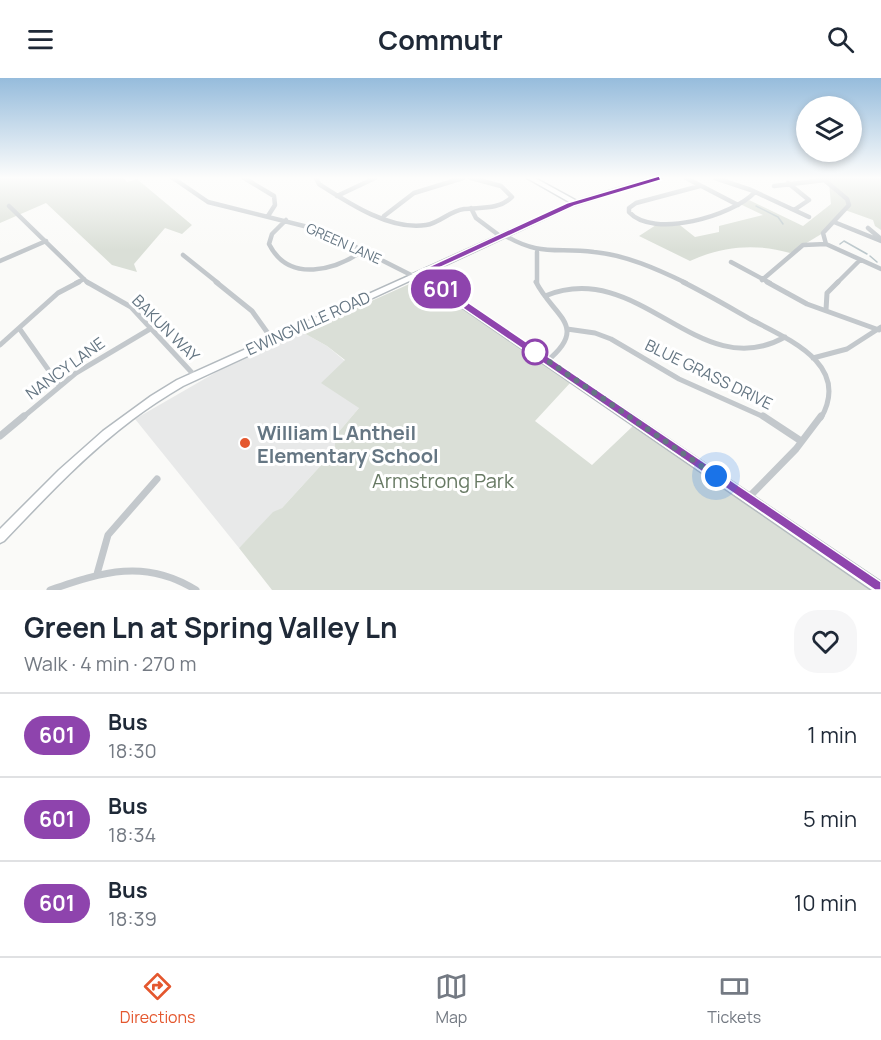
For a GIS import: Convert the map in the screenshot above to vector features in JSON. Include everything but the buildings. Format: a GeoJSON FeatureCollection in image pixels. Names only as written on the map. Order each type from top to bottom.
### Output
{"type":"FeatureCollection","features":[{"type":"Feature","properties":{"kind":"main road","name":"EWINGVILLE ROAD"},"geometry":{"type":"LineString","coordinates":[[0,537],[94,442],[143,405],[195,375],[272,339],[580,202]]}},
{"type":"Feature","properties":{"kind":"main road","name":"GREEN LANE"},"geometry":{"type":"LineString","coordinates":[[416,275],[548,361],[881,588]]}},
{"type":"Feature","properties":{"kind":"street","name":"GREEN LANE"},"geometry":{"type":"LineString","coordinates":[[211,202],[324,231],[416,275]]}},
{"type":"Feature","properties":{"kind":"street"},"geometry":{"type":"LineString","coordinates":[[268,216],[275,202]]}},
{"type":"Feature","properties":{"kind":"street"},"geometry":{"type":"LineString","coordinates":[[348,202],[359,208],[410,225],[423,226],[451,211],[504,202]]}},
{"type":"Feature","properties":{"kind":"street"},"geometry":{"type":"LineString","coordinates":[[384,216],[402,202]]}},
{"type":"Feature","properties":{"kind":"street"},"geometry":{"type":"LineString","coordinates":[[640,202],[629,208],[629,212],[639,221],[657,225],[725,211],[744,202]]}},
{"type":"Feature","properties":{"kind":"street"},"geometry":{"type":"LineString","coordinates":[[732,202],[738,205]]}},
{"type":"Feature","properties":{"kind":"street"},"geometry":{"type":"LineString","coordinates":[[776,202],[808,217]]}},
{"type":"Feature","properties":{"kind":"street"},"geometry":{"type":"LineString","coordinates":[[794,210],[806,202]]}},
{"type":"Feature","properties":{"kind":"street"},"geometry":{"type":"LineString","coordinates":[[826,244],[823,233],[849,205],[848,202]]}},
{"type":"Feature","properties":{"kind":"street","name":"BAKUN WAY"},"geometry":{"type":"LineString","coordinates":[[9,206],[98,291],[131,308],[195,375]]}},
{"type":"Feature","properties":{"kind":"street"},"geometry":{"type":"LineString","coordinates":[[471,208],[476,218],[524,248],[537,252],[598,252],[636,262],[696,288],[785,338],[813,358],[827,377],[830,398],[818,422],[748,498]]}},
{"type":"Feature","properties":{"kind":"street"},"geometry":{"type":"LineString","coordinates":[[286,220],[270,237],[270,247],[298,268],[315,271],[335,268],[364,250]]}},
{"type":"Feature","properties":{"kind":"street"},"geometry":{"type":"LineString","coordinates":[[834,222],[881,240]]}},
{"type":"Feature","properties":{"kind":"street"},"geometry":{"type":"LineString","coordinates":[[863,234],[872,223]]}},
{"type":"Feature","properties":{"kind":"street"},"geometry":{"type":"LineString","coordinates":[[868,228],[881,240]]}},
{"type":"Feature","properties":{"kind":"street"},"geometry":{"type":"LineString","coordinates":[[0,261],[46,241]]}},
{"type":"Feature","properties":{"kind":"street"},"geometry":{"type":"LineString","coordinates":[[762,280],[803,245],[826,244],[881,269]]}},
{"type":"Feature","properties":{"kind":"street"},"geometry":{"type":"LineString","coordinates":[[537,252],[536,280],[545,296],[561,313],[567,329],[562,348],[548,361]]}},
{"type":"Feature","properties":{"kind":"street"},"geometry":{"type":"LineString","coordinates":[[183,255],[252,311],[272,339]]}},
{"type":"Feature","properties":{"kind":"street"},"geometry":{"type":"LineString","coordinates":[[826,310],[827,293],[860,260]]}},
{"type":"Feature","properties":{"kind":"street"},"geometry":{"type":"LineString","coordinates":[[732,262],[807,304],[880,329]]}},
{"type":"Feature","properties":{"kind":"street"},"geometry":{"type":"LineString","coordinates":[[0,345],[58,293],[84,279]]}},
{"type":"Feature","properties":{"kind":"street"},"geometry":{"type":"LineString","coordinates":[[545,296],[571,288],[609,292],[639,303],[716,344],[734,350],[767,349],[785,338]]}},
{"type":"Feature","properties":{"kind":"street"},"geometry":{"type":"LineString","coordinates":[[19,328],[59,385]]}},
{"type":"Feature","properties":{"kind":"street","name":"NANCY LANE"},"geometry":{"type":"LineString","coordinates":[[0,436],[59,385],[150,329]]}},
{"type":"Feature","properties":{"kind":"street","name":"BLUE GRASS DRIVE"},"geometry":{"type":"LineString","coordinates":[[567,329],[595,333],[611,339],[679,379],[760,414],[801,441]]}},
{"type":"Feature","properties":{"kind":"street"},"geometry":{"type":"LineString","coordinates":[[813,358],[847,349],[880,329]]}},
{"type":"Feature","properties":{"kind":"street"},"geometry":{"type":"LineString","coordinates":[[97,574],[104,544],[113,526],[157,479]]}},
{"type":"Feature","properties":{"kind":"street"},"geometry":{"type":"LineString","coordinates":[[50,590],[97,574],[116,570],[147,569],[173,576],[196,590]]}},
{"type":"Feature","properties":{"kind":"shaded area","name":"William L Antheil Elementary School"},"geometry":{"type":"Polygon","coordinates":[[[302,332],[327,346],[345,361],[359,408],[336,435],[334,451],[282,508],[273,513],[239,548],[135,419],[220,370],[302,332]]]}},
{"type":"Feature","properties":{"kind":"green space"},"geometry":{"type":"Polygon","coordinates":[[[0,202],[164,202],[192,225],[182,234],[165,228],[134,264],[137,272],[112,265],[46,203],[0,223],[0,202]]]}},
{"type":"Feature","properties":{"kind":"green space"},"geometry":{"type":"Polygon","coordinates":[[[745,202],[753,202],[803,226],[831,202],[881,202],[881,230],[875,226],[873,220],[845,210],[823,233],[790,253],[765,248],[739,248],[714,252],[690,261],[639,236],[656,225],[676,222],[695,237],[719,232],[719,226],[763,215],[740,204],[745,202]]]}},
{"type":"Feature","properties":{"kind":"green space","name":"Armstrong Park"},"geometry":{"type":"Polygon","coordinates":[[[416,281],[423,281],[571,382],[535,421],[592,465],[633,426],[874,590],[272,590],[239,548],[273,512],[282,508],[334,451],[336,435],[359,408],[321,383],[345,360],[327,346],[302,332],[416,281]]]}},
{"type":"Feature","properties":{"kind":"waterway"},"geometry":{"type":"LineString","coordinates":[[756,206],[778,217],[783,224]]}},
{"type":"Feature","properties":{"kind":"waterway"},"geometry":{"type":"LineString","coordinates":[[840,244],[844,241],[867,254]]}},
{"type":"Feature","properties":{"kind":"waterway"},"geometry":{"type":"LineString","coordinates":[[870,256],[877,262]]}},
{"type":"Feature","properties":{"kind":"bus line","name":"601"},"geometry":{"type":"LineString","coordinates":[[580,202],[418,274],[881,589]]}},
{"type":"Feature","properties":{"kind":"place","name":"William L Antheil Elementary School"},"geometry":{"type":"Point","coordinates":[245,443]}},
{"type":"Feature","properties":{"kind":"route"},"geometry":{"type":"LineString","coordinates":[[535,352],[529,348],[716,476]]}}]}
